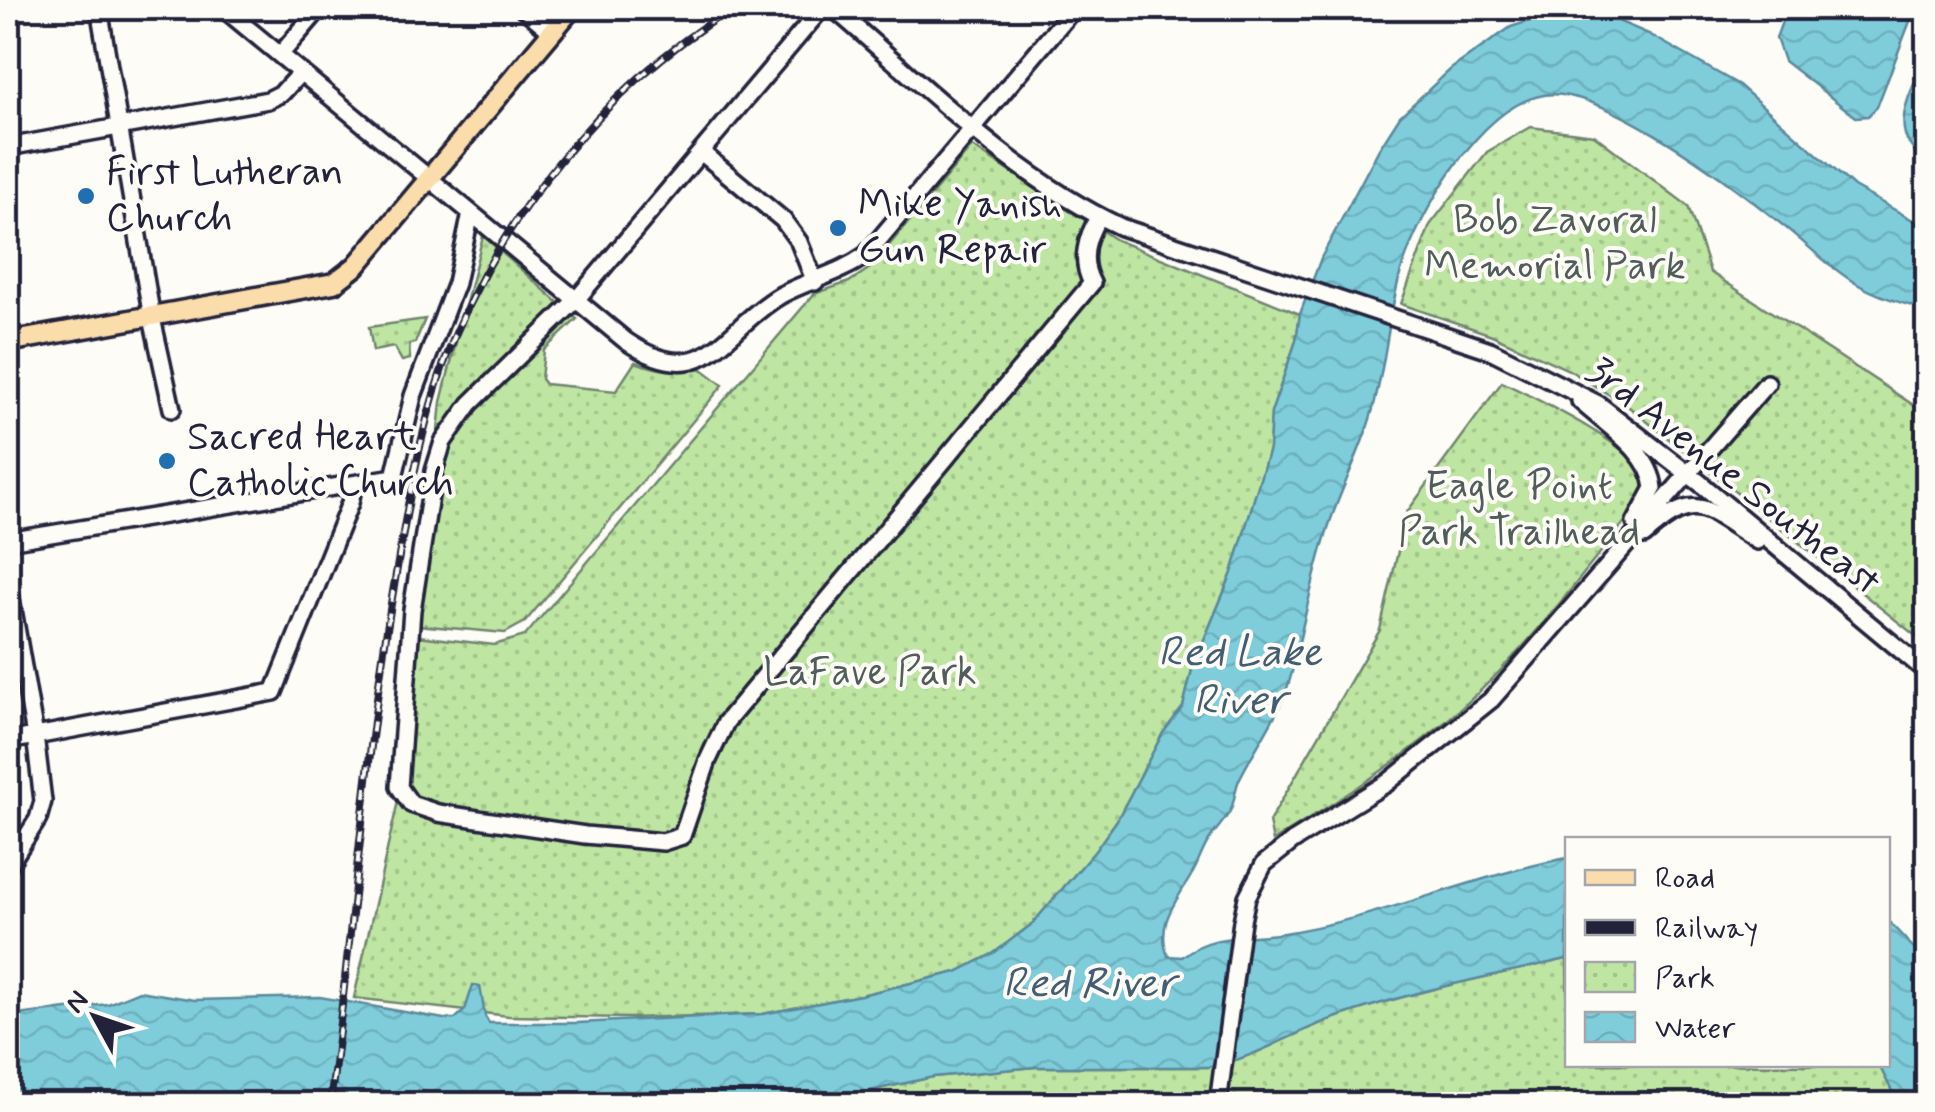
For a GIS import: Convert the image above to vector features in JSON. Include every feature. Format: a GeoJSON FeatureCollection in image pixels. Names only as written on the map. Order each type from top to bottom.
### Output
{"type":"FeatureCollection","features":[{"type":"Feature","properties":{"kind":"main road"},"geometry":{"type":"LineString","coordinates":[[8,342],[334,283],[356,266],[572,8]]}},
{"type":"Feature","properties":{"kind":"street"},"geometry":{"type":"LineString","coordinates":[[100,8],[152,318],[172,409]]}},
{"type":"Feature","properties":{"kind":"street"},"geometry":{"type":"LineString","coordinates":[[223,8],[640,350],[680,360],[711,352],[769,303],[866,255],[1074,8]]}},
{"type":"Feature","properties":{"kind":"street"},"geometry":{"type":"LineString","coordinates":[[280,54],[320,8]]}},
{"type":"Feature","properties":{"kind":"street"},"geometry":{"type":"LineString","coordinates":[[523,8],[552,32]]}},
{"type":"Feature","properties":{"kind":"street"},"geometry":{"type":"LineString","coordinates":[[822,8],[576,300],[470,404],[443,442],[434,472],[412,610],[398,787],[411,804],[438,813],[644,840],[663,842],[682,836],[708,760],[726,722],[1092,283],[1086,272],[1086,251],[1099,216]]}},
{"type":"Feature","properties":{"kind":"street","name":"3rd Avenue Southeast"},"geometry":{"type":"LineString","coordinates":[[833,8],[1039,181],[1099,216],[1490,350],[1558,382],[1687,473],[1928,673]]}},
{"type":"Feature","properties":{"kind":"street"},"geometry":{"type":"LineString","coordinates":[[8,147],[268,100],[302,72]]}},
{"type":"Feature","properties":{"kind":"street"},"geometry":{"type":"LineString","coordinates":[[700,152],[783,220],[799,242],[815,282]]}},
{"type":"Feature","properties":{"kind":"street"},"geometry":{"type":"LineString","coordinates":[[8,541],[394,477],[413,396],[456,283],[470,213]]}},
{"type":"Feature","properties":{"kind":"street"},"geometry":{"type":"LineString","coordinates":[[1218,1104],[1242,921],[1247,897],[1264,864],[1387,783],[1491,700],[1767,383]]}},
{"type":"Feature","properties":{"kind":"street"},"geometry":{"type":"LineString","coordinates":[[1604,572],[1654,488],[1646,462],[1608,418]]}},
{"type":"Feature","properties":{"kind":"street"},"geometry":{"type":"LineString","coordinates":[[8,741],[270,694],[277,688],[354,484]]}},
{"type":"Feature","properties":{"kind":"street"},"geometry":{"type":"LineString","coordinates":[[1604,572],[1662,520],[1690,506],[1704,509],[1800,567]]}},
{"type":"Feature","properties":{"kind":"street"},"geometry":{"type":"LineString","coordinates":[[8,581],[35,736],[42,810],[8,866]]}},
{"type":"Feature","properties":{"kind":"green space","name":"Bob Zavoral Memorial Park"},"geometry":{"type":"Polygon","coordinates":[[[1530,127],[1594,135],[1688,206],[1710,272],[1927,414],[1927,645],[1629,407],[1569,370],[1492,335],[1401,304],[1430,225],[1487,152],[1530,127]]]}},
{"type":"Feature","properties":{"kind":"green space","name":"LaFave Park"},"geometry":{"type":"Polygon","coordinates":[[[972,147],[1116,240],[1300,314],[1296,341],[1271,413],[1269,449],[1232,573],[1193,666],[1183,707],[1163,733],[1117,820],[1095,851],[1032,924],[994,953],[957,972],[861,995],[762,1014],[630,1018],[509,1016],[354,998],[400,792],[417,636],[494,645],[525,636],[814,294],[849,282],[870,268],[972,147]]]}},
{"type":"Feature","properties":{"kind":"green space"},"geometry":{"type":"Polygon","coordinates":[[[483,236],[577,319],[544,350],[541,379],[545,384],[616,391],[635,362],[668,370],[702,369],[723,385],[525,622],[505,633],[418,625],[441,402],[483,236]]]}},
{"type":"Feature","properties":{"kind":"green space"},"geometry":{"type":"Polygon","coordinates":[[[425,319],[415,343],[409,344],[410,359],[402,361],[394,347],[373,351],[369,327],[425,319]]]}},
{"type":"Feature","properties":{"kind":"green space","name":"Eagle Point Park Trailhead"},"geometry":{"type":"Polygon","coordinates":[[[1502,382],[1580,422],[1620,449],[1642,474],[1644,498],[1544,623],[1479,692],[1380,772],[1273,841],[1269,822],[1380,630],[1407,512],[1502,382]]]}},
{"type":"Feature","properties":{"kind":"green space"},"geometry":{"type":"Polygon","coordinates":[[[1565,959],[1565,1067],[1880,1067],[1895,1104],[756,1104],[793,1093],[824,1101],[933,1077],[1035,1067],[1208,1067],[1239,1059],[1329,1020],[1447,986],[1565,959]]]}},
{"type":"Feature","properties":{"kind":"water"},"geometry":{"type":"Polygon","coordinates":[[[1787,8],[1912,8],[1877,107],[1868,116],[1856,117],[1784,61],[1776,38],[1787,8]]]}},
{"type":"Feature","properties":{"kind":"water"},"geometry":{"type":"Polygon","coordinates":[[[1557,12],[1577,12],[1618,21],[1649,34],[1739,85],[1854,187],[1927,228],[1927,310],[1891,300],[1857,284],[1759,206],[1632,121],[1569,96],[1544,95],[1520,103],[1475,140],[1422,221],[1401,271],[1375,400],[1323,543],[1288,687],[1239,780],[1229,813],[1207,844],[1170,913],[1165,944],[1168,956],[1182,957],[1215,941],[1277,934],[1350,919],[1565,858],[1565,959],[1387,1001],[1329,1020],[1239,1059],[1208,1067],[1035,1067],[933,1077],[824,1101],[793,1093],[756,1104],[8,1104],[8,1016],[108,1004],[139,991],[195,1000],[320,997],[455,1019],[465,1010],[473,985],[480,986],[489,1023],[577,1023],[763,1014],[957,972],[994,953],[1032,924],[1095,851],[1117,820],[1163,733],[1183,707],[1193,666],[1232,573],[1269,449],[1271,413],[1296,341],[1300,314],[1321,258],[1379,149],[1400,116],[1451,69],[1511,27],[1557,12]]]}},
{"type":"Feature","properties":{"kind":"water"},"geometry":{"type":"Polygon","coordinates":[[[1927,52],[1927,161],[1906,138],[1904,125],[1909,97],[1927,52]]]}},
{"type":"Feature","properties":{"kind":"water"},"geometry":{"type":"Polygon","coordinates":[[[1890,923],[1927,962],[1927,1104],[1895,1104],[1880,1067],[1890,1067],[1890,923]]]}},
{"type":"Feature","properties":{"kind":"railway"},"geometry":{"type":"LineString","coordinates":[[330,1104],[385,645],[414,472],[443,366],[492,260],[558,163],[639,78],[732,8]]}},
{"type":"Feature","properties":{"kind":"place","name":"First Lutheran Church"},"geometry":{"type":"Point","coordinates":[86,196]}},
{"type":"Feature","properties":{"kind":"place","name":"Mike Yanish Gun Repair"},"geometry":{"type":"Point","coordinates":[838,228]}},
{"type":"Feature","properties":{"kind":"place","name":"Sacred Heart Catholic Church"},"geometry":{"type":"Point","coordinates":[167,461]}},
{"type":"Feature","properties":{"kind":"water label","name":"Red Lake River"},"geometry":{"type":"Point","coordinates":[1240,677]}},
{"type":"Feature","properties":{"kind":"water label","name":"Red River"},"geometry":{"type":"Point","coordinates":[1089,984]}}]}
